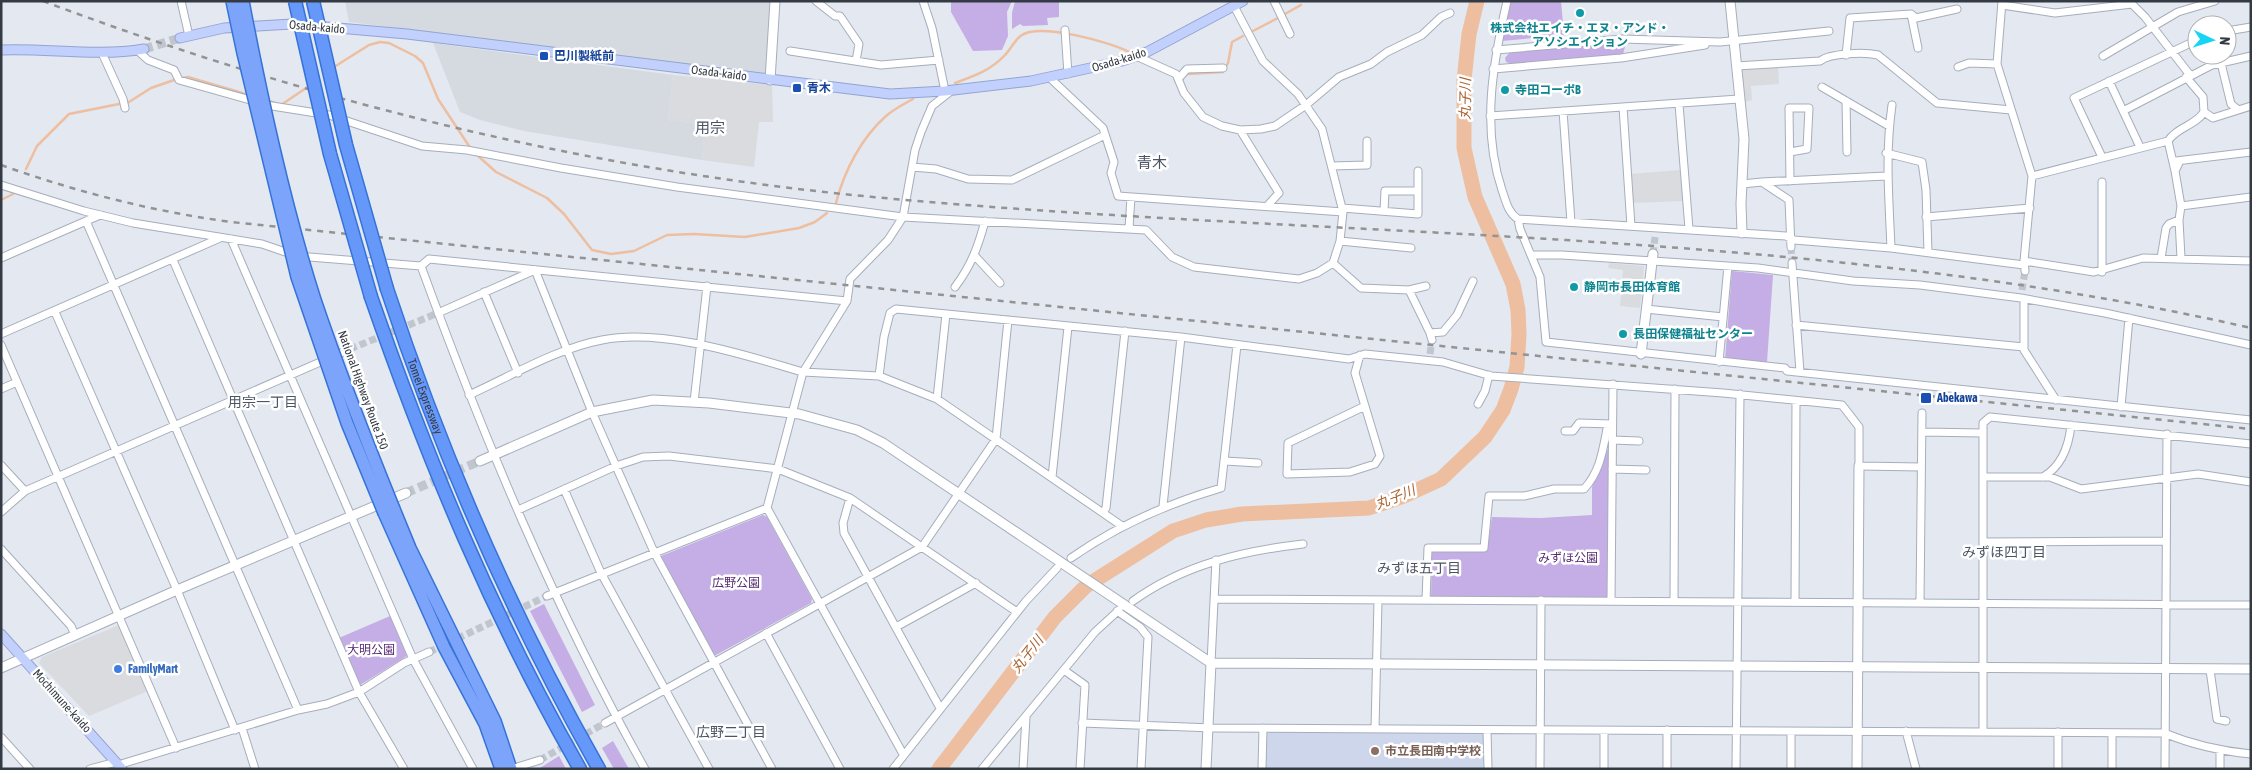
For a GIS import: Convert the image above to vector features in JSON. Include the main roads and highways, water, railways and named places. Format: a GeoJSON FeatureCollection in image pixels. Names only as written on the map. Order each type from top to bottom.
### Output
{"type":"FeatureCollection","features":[{"type":"Feature","properties":{"kind":"highway","name":"National Highway Route 150"},"geometry":{"type":"LineString","coordinates":[[232,1],[297,277],[347,423],[389,511],[410,548],[495,721],[511,769]]}},
{"type":"Feature","properties":{"kind":"highway","name":"National Highway Route 150"},"geometry":{"type":"LineString","coordinates":[[242,1],[285,188],[315,298],[389,511],[444,647],[485,724],[501,769]]}},
{"type":"Feature","properties":{"kind":"highway","name":"Tomei Expressway"},"geometry":{"type":"LineString","coordinates":[[295,1],[330,154],[371,297],[407,401],[469,552],[531,680],[580,769]]}},
{"type":"Feature","properties":{"kind":"highway","name":"Tomei Expressway"},"geometry":{"type":"LineString","coordinates":[[313,1],[346,145],[387,289],[424,397],[494,565],[553,687],[599,769]]}},
{"type":"Feature","properties":{"kind":"main road","name":"Osada-kaido"},"geometry":{"type":"LineString","coordinates":[[185,37],[231,27],[292,24],[417,35],[890,94],[948,91],[1068,74],[1136,56],[1243,1]]}},
{"type":"Feature","properties":{"kind":"main road"},"geometry":{"type":"LineString","coordinates":[[1,50],[102,53],[140,49]]}},
{"type":"Feature","properties":{"kind":"main road","name":"Mochimune-kaido"},"geometry":{"type":"LineString","coordinates":[[1,634],[119,765]]}},
{"type":"Feature","properties":{"kind":"waterway","name":"丸子川"},"geometry":{"type":"LineString","coordinates":[[939,769],[1055,617],[1086,586],[1173,531],[1206,520],[1242,514],[1369,508],[1404,496],[1441,479],[1485,437],[1503,410],[1511,389],[1517,367],[1519,334],[1518,310],[1513,284],[1475,197],[1464,148],[1464,80],[1469,34],[1477,1]]}},
{"type":"Feature","properties":{"kind":"waterway"},"geometry":{"type":"LineString","coordinates":[[1283,15],[1301,5]]}},
{"type":"Feature","properties":{"kind":"waterway"},"geometry":{"type":"LineString","coordinates":[[1251,32],[1278,18]]}},
{"type":"Feature","properties":{"kind":"waterway"},"geometry":{"type":"LineString","coordinates":[[955,83],[994,65],[1022,35],[1031,32],[1044,31],[1076,35],[1131,53]]}},
{"type":"Feature","properties":{"kind":"waterway"},"geometry":{"type":"LineString","coordinates":[[1188,74],[1223,72],[1228,63],[1232,42],[1243,36]]}},
{"type":"Feature","properties":{"kind":"waterway"},"geometry":{"type":"LineString","coordinates":[[334,67],[369,45],[380,42],[389,43],[415,56],[423,63],[438,99],[471,149]]}},
{"type":"Feature","properties":{"kind":"waterway"},"geometry":{"type":"LineString","coordinates":[[182,78],[188,77],[249,95]]}},
{"type":"Feature","properties":{"kind":"waterway"},"geometry":{"type":"LineString","coordinates":[[26,169],[37,146],[69,114],[129,102],[151,88],[177,79]]}},
{"type":"Feature","properties":{"kind":"waterway"},"geometry":{"type":"LineString","coordinates":[[266,100],[281,105],[309,86]]}},
{"type":"Feature","properties":{"kind":"waterway"},"geometry":{"type":"LineString","coordinates":[[836,203],[849,167],[869,134],[889,113],[913,99]]}},
{"type":"Feature","properties":{"kind":"waterway"},"geometry":{"type":"LineString","coordinates":[[477,155],[496,172],[547,198],[564,214],[592,250],[611,254],[634,251],[667,235],[694,234],[745,237],[799,228],[815,222],[827,213]]}},
{"type":"Feature","properties":{"kind":"waterway"},"geometry":{"type":"LineString","coordinates":[[1,200],[13,194]]}},
{"type":"Feature","properties":{"kind":"tunnel"},"geometry":{"type":"LineString","coordinates":[[144,49],[180,38]]}},
{"type":"Feature","properties":{"kind":"tunnel"},"geometry":{"type":"LineString","coordinates":[[1653,254],[1655,237]]}},
{"type":"Feature","properties":{"kind":"tunnel"},"geometry":{"type":"LineString","coordinates":[[1791,247],[1792,263]]}},
{"type":"Feature","properties":{"kind":"tunnel"},"geometry":{"type":"LineString","coordinates":[[2022,290],[2025,271]]}},
{"type":"Feature","properties":{"kind":"tunnel"},"geometry":{"type":"LineString","coordinates":[[350,349],[438,313]]}},
{"type":"Feature","properties":{"kind":"tunnel"},"geometry":{"type":"LineString","coordinates":[[1430,354],[1432,340]]}},
{"type":"Feature","properties":{"kind":"tunnel"},"geometry":{"type":"LineString","coordinates":[[406,493],[480,461]]}},
{"type":"Feature","properties":{"kind":"tunnel"},"geometry":{"type":"LineString","coordinates":[[429,652],[547,596]]}},
{"type":"Feature","properties":{"kind":"tunnel"},"geometry":{"type":"LineString","coordinates":[[540,760],[605,723]]}},
{"type":"Feature","properties":{"kind":"railway"},"geometry":{"type":"LineString","coordinates":[[43,1],[144,37],[246,70],[348,100],[452,127],[556,150],[661,169],[767,185],[873,197],[1045,211],[1565,240],[1737,253],[1910,270],[2081,295],[2251,328]]}},
{"type":"Feature","properties":{"kind":"railway"},"geometry":{"type":"LineString","coordinates":[[1,165],[114,200],[201,218],[231,222],[2251,429]]}},
{"type":"Feature","properties":{"kind":"place","name":"株式会社エイチ・エヌ・アンド・ アソシエイション"},"geometry":{"type":"Point","coordinates":[1580,13]}},
{"type":"Feature","properties":{"kind":"place","name":"巴川製紙前"},"geometry":{"type":"Point","coordinates":[544,56]}},
{"type":"Feature","properties":{"kind":"place","name":"青木"},"geometry":{"type":"Point","coordinates":[797,88]}},
{"type":"Feature","properties":{"kind":"place","name":"寺田コーポB"},"geometry":{"type":"Point","coordinates":[1505,90]}},
{"type":"Feature","properties":{"kind":"place","name":"静岡市長田体育館"},"geometry":{"type":"Point","coordinates":[1574,287]}},
{"type":"Feature","properties":{"kind":"place","name":"長田保健福祉センター"},"geometry":{"type":"Point","coordinates":[1623,334]}},
{"type":"Feature","properties":{"kind":"place","name":"Abekawa"},"geometry":{"type":"Point","coordinates":[1926,398]}},
{"type":"Feature","properties":{"kind":"place","name":"FamilyMart"},"geometry":{"type":"Point","coordinates":[118,669]}},
{"type":"Feature","properties":{"kind":"place","name":"市立長田南中学校"},"geometry":{"type":"Point","coordinates":[1375,751]}},
{"type":"Feature","properties":{"kind":"district","name":"用宗"},"geometry":{"type":"Point","coordinates":[710,128]}},
{"type":"Feature","properties":{"kind":"district","name":"青木"},"geometry":{"type":"Point","coordinates":[1152,163]}},
{"type":"Feature","properties":{"kind":"district","name":"用宗一丁目"},"geometry":{"type":"Point","coordinates":[263,402]}},
{"type":"Feature","properties":{"kind":"district","name":"みずほ四丁目"},"geometry":{"type":"Point","coordinates":[2004,552]}},
{"type":"Feature","properties":{"kind":"district","name":"みずほ五丁目"},"geometry":{"type":"Point","coordinates":[1419,568]}},
{"type":"Feature","properties":{"kind":"district","name":"広野二丁目"},"geometry":{"type":"Point","coordinates":[731,732]}},
{"type":"Feature","properties":{"kind":"park label","name":"みずほ公園"},"geometry":{"type":"Point","coordinates":[1568,558]}},
{"type":"Feature","properties":{"kind":"park label","name":"広野公園"},"geometry":{"type":"Point","coordinates":[736,583]}},
{"type":"Feature","properties":{"kind":"park label","name":"大明公園"},"geometry":{"type":"Point","coordinates":[371,650]}}]}
